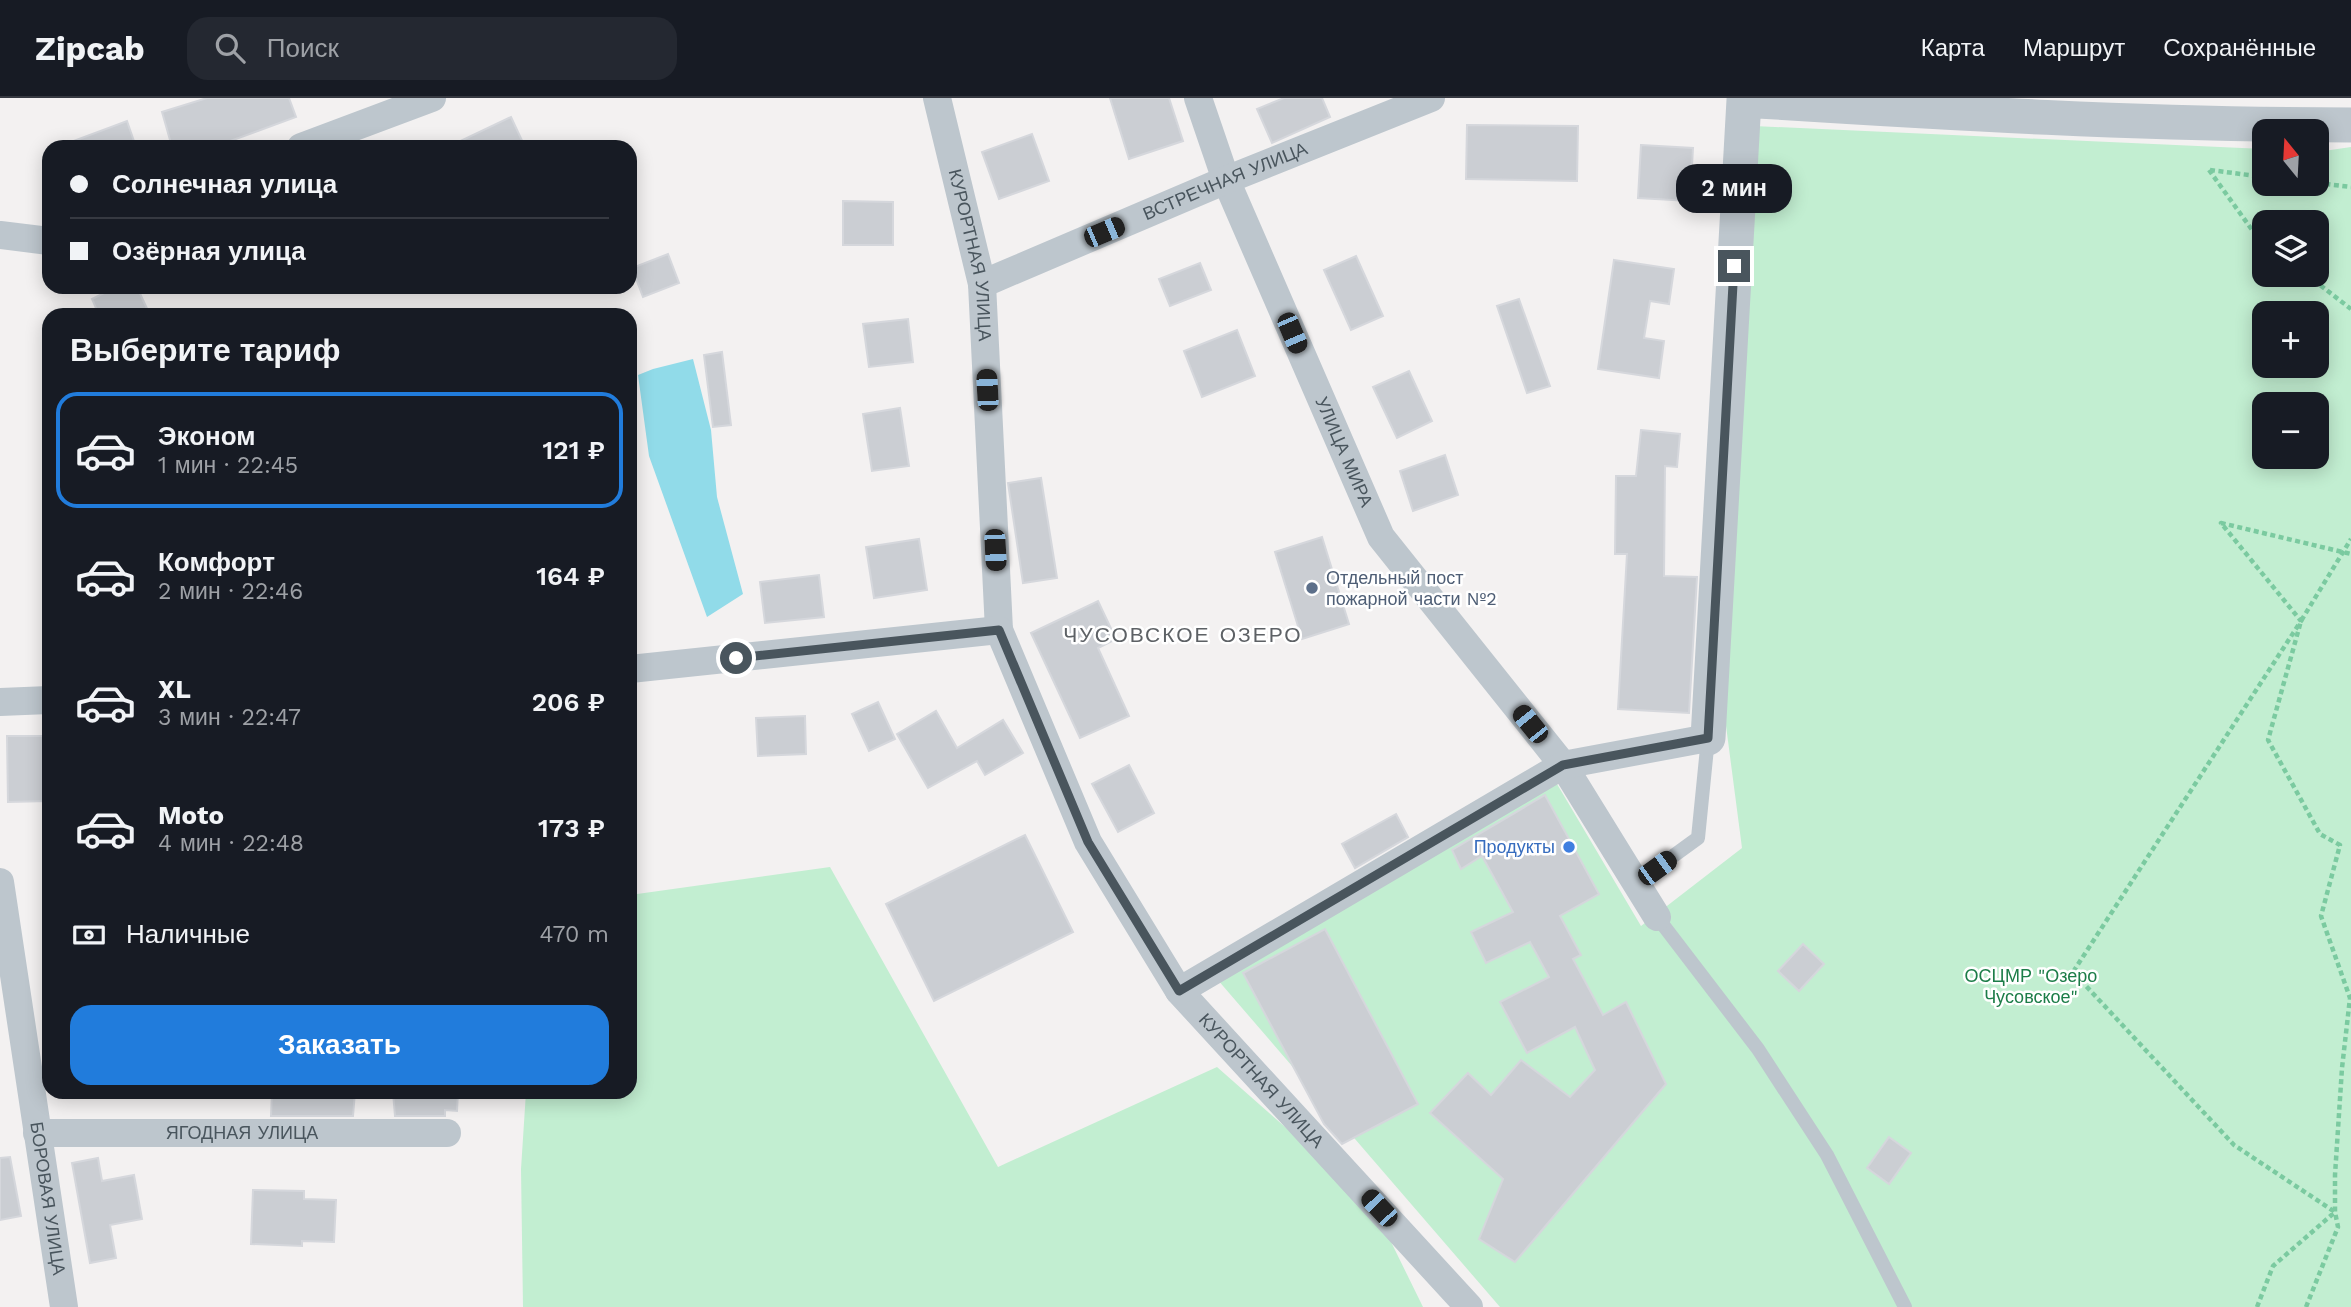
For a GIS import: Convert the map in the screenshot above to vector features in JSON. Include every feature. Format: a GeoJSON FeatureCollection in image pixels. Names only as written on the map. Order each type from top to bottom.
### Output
{"type":"FeatureCollection","features":[{"type":"Feature","properties":{"kind":"street"},"geometry":{"type":"LineString","coordinates":[[321,140],[432,98]]}},
{"type":"Feature","properties":{"kind":"street","name":"КУРОРТНАЯ УЛИЦА"},"geometry":{"type":"LineString","coordinates":[[937,98],[982,284],[999,630],[1088,842],[1179,991],[1469,1307]]}},
{"type":"Feature","properties":{"kind":"street","name":"УЛИЦА МИРА"},"geometry":{"type":"LineString","coordinates":[[1198,98],[1226,180],[1381,537],[1563,765],[1657,917]]}},
{"type":"Feature","properties":{"kind":"street","name":"ВСТРЕЧНАЯ УЛИЦА"},"geometry":{"type":"LineString","coordinates":[[982,284],[1226,180],[1431,98]]}},
{"type":"Feature","properties":{"kind":"street"},"geometry":{"type":"LineString","coordinates":[[1179,991],[1563,765],[1708,738],[1732,99],[2215,125],[2351,125]]}},
{"type":"Feature","properties":{"kind":"street"},"geometry":{"type":"LineString","coordinates":[[0,235],[42,241]]}},
{"type":"Feature","properties":{"kind":"street"},"geometry":{"type":"LineString","coordinates":[[637,668],[999,630]]}},
{"type":"Feature","properties":{"kind":"street"},"geometry":{"type":"LineString","coordinates":[[0,702],[42,700]]}},
{"type":"Feature","properties":{"kind":"street","name":"БОРОВАЯ УЛИЦА"},"geometry":{"type":"LineString","coordinates":[[0,882],[64,1307]]}},
{"type":"Feature","properties":{"kind":"street","name":"ЯГОДНАЯ УЛИЦА"},"geometry":{"type":"LineString","coordinates":[[37,1133],[447,1133]]}},
{"type":"Feature","properties":{"kind":"lane"},"geometry":{"type":"LineString","coordinates":[[1636,883],[1698,838],[1708,738]]}},
{"type":"Feature","properties":{"kind":"lane"},"geometry":{"type":"LineString","coordinates":[[1657,917],[1758,1049],[1827,1155],[1905,1307]]}},
{"type":"Feature","properties":{"kind":"path"},"geometry":{"type":"LineString","coordinates":[[2252,175],[2209,170],[2252,230]]}},
{"type":"Feature","properties":{"kind":"path"},"geometry":{"type":"LineString","coordinates":[[2329,184],[2351,187]]}},
{"type":"Feature","properties":{"kind":"path"},"geometry":{"type":"LineString","coordinates":[[2323,287],[2351,309]]}},
{"type":"Feature","properties":{"kind":"path"},"geometry":{"type":"LineString","coordinates":[[2301,621],[2221,523],[2351,554]]}},
{"type":"Feature","properties":{"kind":"path"},"geometry":{"type":"LineString","coordinates":[[2335,1212],[2234,1145],[2073,972],[2301,621],[2351,539]]}},
{"type":"Feature","properties":{"kind":"path"},"geometry":{"type":"LineString","coordinates":[[2301,621],[2268,740],[2320,834],[2340,845],[2321,916],[2350,998],[2342,1068],[2335,1212],[2338,1227],[2306,1307]]}},
{"type":"Feature","properties":{"kind":"path"},"geometry":{"type":"LineString","coordinates":[[2257,1307],[2273,1266],[2335,1212]]}},
{"type":"Feature","properties":{"kind":"green space","name":"ОСЦМР \"Озеро Чусовское\""},"geometry":{"type":"Polygon","coordinates":[[[1754,126],[2252,148],[2252,196],[2329,196],[2329,150],[2351,147],[2351,1307],[1500,1307],[1217,979],[1557,784],[1641,926],[1742,848],[1725,718],[1754,126]]]}},
{"type":"Feature","properties":{"kind":"green space"},"geometry":{"type":"Polygon","coordinates":[[[830,867],[998,1167],[1217,1067],[1310,1149],[1366,1191],[1423,1307],[523,1307],[521,1169],[526,1099],[637,1099],[637,894],[830,867]]]}},
{"type":"Feature","properties":{"kind":"water"},"geometry":{"type":"Polygon","coordinates":[[[693,359],[711,430],[717,497],[743,594],[707,617],[649,456],[638,375],[693,359]]]}},
{"type":"Feature","properties":{"kind":"building"},"geometry":{"type":"Polygon","coordinates":[[[207,98],[289,98],[296,117],[233,140],[170,140],[162,112],[207,98]]]}},
{"type":"Feature","properties":{"kind":"building"},"geometry":{"type":"Polygon","coordinates":[[[1110,98],[1169,98],[1183,141],[1129,159],[1110,98]]]}},
{"type":"Feature","properties":{"kind":"building"},"geometry":{"type":"Polygon","coordinates":[[[1284,98],[1322,98],[1330,117],[1272,143],[1257,109],[1284,98]]]}},
{"type":"Feature","properties":{"kind":"building"},"geometry":{"type":"Polygon","coordinates":[[[511,117],[522,140],[463,140],[511,117]]]}},
{"type":"Feature","properties":{"kind":"building"},"geometry":{"type":"Polygon","coordinates":[[[127,121],[134,140],[76,140],[127,121]]]}},
{"type":"Feature","properties":{"kind":"building"},"geometry":{"type":"Polygon","coordinates":[[[1467,125],[1578,126],[1577,181],[1466,179],[1467,125]]]}},
{"type":"Feature","properties":{"kind":"building"},"geometry":{"type":"Polygon","coordinates":[[[1032,134],[1049,181],[999,199],[982,152],[1032,134]]]}},
{"type":"Feature","properties":{"kind":"building"},"geometry":{"type":"Polygon","coordinates":[[[1641,145],[1693,148],[1690,201],[1638,198],[1641,145]]]}},
{"type":"Feature","properties":{"kind":"building"},"geometry":{"type":"Polygon","coordinates":[[[843,201],[893,202],[893,245],[843,245],[843,201]]]}},
{"type":"Feature","properties":{"kind":"building"},"geometry":{"type":"Polygon","coordinates":[[[668,254],[679,283],[643,297],[637,281],[637,266],[668,254]]]}},
{"type":"Feature","properties":{"kind":"building"},"geometry":{"type":"Polygon","coordinates":[[[1356,256],[1383,316],[1351,330],[1324,270],[1356,256]]]}},
{"type":"Feature","properties":{"kind":"building"},"geometry":{"type":"Polygon","coordinates":[[[1614,260],[1674,269],[1669,304],[1650,301],[1644,338],[1664,341],[1659,378],[1598,369],[1614,260]]]}},
{"type":"Feature","properties":{"kind":"building"},"geometry":{"type":"Polygon","coordinates":[[[1200,263],[1211,290],[1170,306],[1159,279],[1200,263]]]}},
{"type":"Feature","properties":{"kind":"building"},"geometry":{"type":"Polygon","coordinates":[[[102,294],[140,294],[147,308],[96,308],[92,299],[102,294]]]}},
{"type":"Feature","properties":{"kind":"building"},"geometry":{"type":"Polygon","coordinates":[[[1519,299],[1550,386],[1527,393],[1497,306],[1519,299]]]}},
{"type":"Feature","properties":{"kind":"building"},"geometry":{"type":"Polygon","coordinates":[[[908,319],[913,362],[869,367],[863,324],[908,319]]]}},
{"type":"Feature","properties":{"kind":"building"},"geometry":{"type":"Polygon","coordinates":[[[1237,330],[1255,376],[1202,397],[1184,351],[1237,330]]]}},
{"type":"Feature","properties":{"kind":"building"},"geometry":{"type":"Polygon","coordinates":[[[722,352],[731,425],[713,427],[704,355],[722,352]]]}},
{"type":"Feature","properties":{"kind":"building"},"geometry":{"type":"Polygon","coordinates":[[[1409,371],[1432,421],[1397,438],[1373,387],[1409,371]]]}},
{"type":"Feature","properties":{"kind":"building"},"geometry":{"type":"Polygon","coordinates":[[[900,408],[909,466],[872,471],[863,414],[900,408]]]}},
{"type":"Feature","properties":{"kind":"building"},"geometry":{"type":"Polygon","coordinates":[[[1641,430],[1680,434],[1677,467],[1665,466],[1664,576],[1697,577],[1689,713],[1618,709],[1627,554],[1615,554],[1616,476],[1636,476],[1641,430]]]}},
{"type":"Feature","properties":{"kind":"building"},"geometry":{"type":"Polygon","coordinates":[[[1445,455],[1458,495],[1413,511],[1400,471],[1445,455]]]}},
{"type":"Feature","properties":{"kind":"building"},"geometry":{"type":"Polygon","coordinates":[[[1041,478],[1057,578],[1023,583],[1008,483],[1041,478]]]}},
{"type":"Feature","properties":{"kind":"building","name":"Отдельный пост пожарной части №2"},"geometry":{"type":"Polygon","coordinates":[[[1322,537],[1349,624],[1302,639],[1275,552],[1322,537]]]}},
{"type":"Feature","properties":{"kind":"building"},"geometry":{"type":"Polygon","coordinates":[[[919,539],[927,590],[874,598],[866,547],[919,539]]]}},
{"type":"Feature","properties":{"kind":"building"},"geometry":{"type":"Polygon","coordinates":[[[819,575],[824,617],[765,623],[760,582],[819,575]]]}},
{"type":"Feature","properties":{"kind":"building"},"geometry":{"type":"Polygon","coordinates":[[[1098,601],[1116,639],[1098,648],[1129,716],[1080,738],[1031,633],[1098,601]]]}},
{"type":"Feature","properties":{"kind":"building"},"geometry":{"type":"Polygon","coordinates":[[[878,702],[895,739],[869,751],[852,714],[878,702]]]}},
{"type":"Feature","properties":{"kind":"building"},"geometry":{"type":"Polygon","coordinates":[[[936,711],[957,748],[1003,720],[1023,753],[985,775],[977,761],[928,788],[897,734],[936,711]]]}},
{"type":"Feature","properties":{"kind":"building"},"geometry":{"type":"Polygon","coordinates":[[[805,716],[806,754],[758,756],[756,718],[805,716]]]}},
{"type":"Feature","properties":{"kind":"building"},"geometry":{"type":"Polygon","coordinates":[[[7,736],[42,736],[42,801],[8,802],[7,736]]]}},
{"type":"Feature","properties":{"kind":"building"},"geometry":{"type":"Polygon","coordinates":[[[1129,765],[1154,813],[1118,832],[1092,784],[1129,765]]]}},
{"type":"Feature","properties":{"kind":"building"},"geometry":{"type":"Polygon","coordinates":[[[1545,795],[1599,894],[1560,916],[1581,955],[1573,959],[1603,1015],[1626,1002],[1666,1084],[1515,1262],[1479,1239],[1503,1179],[1430,1113],[1468,1073],[1491,1095],[1521,1060],[1570,1097],[1595,1070],[1575,1027],[1527,1053],[1500,1002],[1549,977],[1530,942],[1486,963],[1471,932],[1513,912],[1482,856],[1461,869],[1452,850],[1545,795]]]}},
{"type":"Feature","properties":{"kind":"building"},"geometry":{"type":"Polygon","coordinates":[[[1396,814],[1408,837],[1355,868],[1342,844],[1396,814]]]}},
{"type":"Feature","properties":{"kind":"building"},"geometry":{"type":"Polygon","coordinates":[[[1025,835],[1073,932],[934,1001],[886,904],[1025,835]]]}},
{"type":"Feature","properties":{"kind":"building"},"geometry":{"type":"Polygon","coordinates":[[[1325,929],[1418,1104],[1342,1144],[1324,1124],[1243,973],[1325,929]]]}},
{"type":"Feature","properties":{"kind":"building"},"geometry":{"type":"Polygon","coordinates":[[[1803,944],[1824,964],[1799,991],[1778,971],[1803,944]]]}},
{"type":"Feature","properties":{"kind":"building"},"geometry":{"type":"Polygon","coordinates":[[[272,1099],[354,1099],[353,1116],[271,1116],[272,1099]]]}},
{"type":"Feature","properties":{"kind":"building"},"geometry":{"type":"Polygon","coordinates":[[[394,1099],[458,1099],[457,1111],[445,1110],[445,1116],[395,1116],[394,1099]]]}},
{"type":"Feature","properties":{"kind":"building"},"geometry":{"type":"Polygon","coordinates":[[[1889,1137],[1911,1153],[1889,1184],[1867,1168],[1889,1137]]]}},
{"type":"Feature","properties":{"kind":"building"},"geometry":{"type":"Polygon","coordinates":[[[10,1157],[21,1216],[0,1220],[0,1158],[10,1157]]]}},
{"type":"Feature","properties":{"kind":"building"},"geometry":{"type":"Polygon","coordinates":[[[98,1158],[102,1181],[134,1175],[142,1219],[110,1225],[116,1258],[90,1263],[72,1163],[98,1158]]]}},
{"type":"Feature","properties":{"kind":"building"},"geometry":{"type":"Polygon","coordinates":[[[253,1190],[304,1191],[304,1199],[336,1200],[334,1242],[302,1241],[302,1246],[251,1244],[253,1190]]]}},
{"type":"Feature","properties":{"kind":"place","name":"Отдельный пост пожарной части №2"},"geometry":{"type":"Point","coordinates":[1312,588]}},
{"type":"Feature","properties":{"kind":"place","name":"Продукты"},"geometry":{"type":"Point","coordinates":[1569,847]}},
{"type":"Feature","properties":{"kind":"district","name":"ЧУСОВСКОЕ ОЗЕРО"},"geometry":{"type":"Point","coordinates":[1183,635]}},
{"type":"Feature","properties":{"kind":"route"},"geometry":{"type":"LineString","coordinates":[[736,658],[999,630],[1088,842],[1179,991],[1563,765],[1708,738],[1734,266]]}}]}
